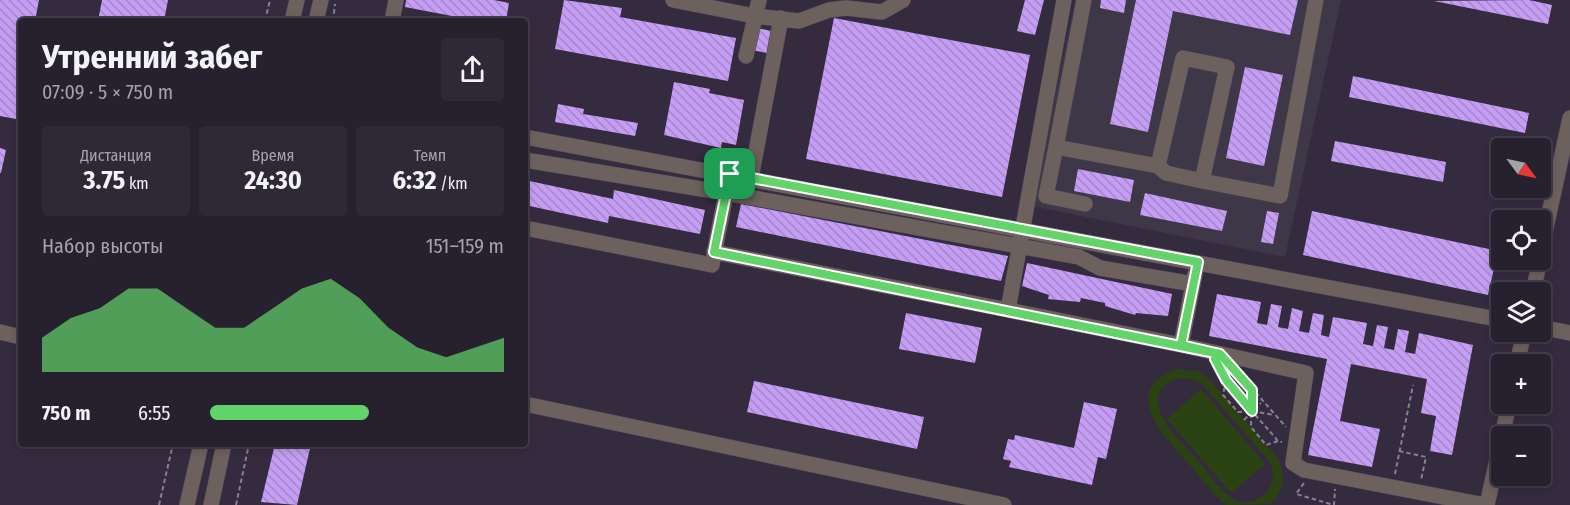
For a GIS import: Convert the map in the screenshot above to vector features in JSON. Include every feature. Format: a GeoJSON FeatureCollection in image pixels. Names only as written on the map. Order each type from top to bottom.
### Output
{"type":"FeatureCollection","features":[{"type":"Feature","properties":{"kind":"street"},"geometry":{"type":"LineString","coordinates":[[293,18],[297,0]]}},
{"type":"Feature","properties":{"kind":"street"},"geometry":{"type":"LineString","coordinates":[[393,18],[396,0]]}},
{"type":"Feature","properties":{"kind":"street"},"geometry":{"type":"LineString","coordinates":[[674,0],[799,21],[829,10],[846,8],[882,12],[903,0]]}},
{"type":"Feature","properties":{"kind":"street"},"geometry":{"type":"LineString","coordinates":[[746,56],[747,14],[759,0]]}},
{"type":"Feature","properties":{"kind":"street"},"geometry":{"type":"LineString","coordinates":[[1008,310],[1064,0]]}},
{"type":"Feature","properties":{"kind":"street"},"geometry":{"type":"LineString","coordinates":[[1084,0],[1046,196],[1085,204]]}},
{"type":"Feature","properties":{"kind":"street"},"geometry":{"type":"LineString","coordinates":[[1056,147],[1158,166],[1166,173],[1280,196],[1316,0]]}},
{"type":"Feature","properties":{"kind":"street"},"geometry":{"type":"LineString","coordinates":[[318,18],[328,2]]}},
{"type":"Feature","properties":{"kind":"street"},"geometry":{"type":"LineString","coordinates":[[751,178],[781,18]]}},
{"type":"Feature","properties":{"kind":"street"},"geometry":{"type":"LineString","coordinates":[[1158,166],[1183,58],[1227,68],[1202,181]]}},
{"type":"Feature","properties":{"kind":"street"},"geometry":{"type":"LineString","coordinates":[[1550,210],[1570,118]]}},
{"type":"Feature","properties":{"kind":"street"},"geometry":{"type":"LineString","coordinates":[[528,138],[1491,318]]}},
{"type":"Feature","properties":{"kind":"street"},"geometry":{"type":"LineString","coordinates":[[528,160],[726,193],[1078,257],[1100,268],[1193,284]]}},
{"type":"Feature","properties":{"kind":"street"},"geometry":{"type":"LineString","coordinates":[[528,229],[712,265],[730,174]]}},
{"type":"Feature","properties":{"kind":"street"},"geometry":{"type":"LineString","coordinates":[[714,252],[1181,345],[1306,373],[1293,463],[1304,470],[1486,505],[1491,484]]}},
{"type":"Feature","properties":{"kind":"street"},"geometry":{"type":"LineString","coordinates":[[1181,345],[1198,262]]}},
{"type":"Feature","properties":{"kind":"street"},"geometry":{"type":"LineString","coordinates":[[1551,329],[1570,333]]}},
{"type":"Feature","properties":{"kind":"street"},"geometry":{"type":"LineString","coordinates":[[0,332],[18,335]]}},
{"type":"Feature","properties":{"kind":"street"},"geometry":{"type":"LineString","coordinates":[[528,405],[1004,505]]}},
{"type":"Feature","properties":{"kind":"street"},"geometry":{"type":"LineString","coordinates":[[187,505],[200,447]]}},
{"type":"Feature","properties":{"kind":"street"},"geometry":{"type":"LineString","coordinates":[[211,505],[223,447]]}},
{"type":"Feature","properties":{"kind":"path"},"geometry":{"type":"LineString","coordinates":[[266,18],[270,0]]}},
{"type":"Feature","properties":{"kind":"path"},"geometry":{"type":"LineString","coordinates":[[328,2],[332,18]]}},
{"type":"Feature","properties":{"kind":"path"},"geometry":{"type":"LineString","coordinates":[[1220,354],[1215,359],[1226,380],[1278,441]]}},
{"type":"Feature","properties":{"kind":"path"},"geometry":{"type":"LineString","coordinates":[[1241,366],[1230,364],[1290,432],[1292,421]]}},
{"type":"Feature","properties":{"kind":"path"},"geometry":{"type":"LineString","coordinates":[[1226,380],[1223,395],[1238,412],[1252,411],[1274,415]]}},
{"type":"Feature","properties":{"kind":"path"},"geometry":{"type":"LineString","coordinates":[[1393,482],[1413,385]]}},
{"type":"Feature","properties":{"kind":"path"},"geometry":{"type":"LineString","coordinates":[[1252,390],[1251,427],[1266,444],[1278,441],[1288,443]]}},
{"type":"Feature","properties":{"kind":"path"},"geometry":{"type":"LineString","coordinates":[[1244,420],[1262,402]]}},
{"type":"Feature","properties":{"kind":"path"},"geometry":{"type":"LineString","coordinates":[[159,505],[172,447]]}},
{"type":"Feature","properties":{"kind":"path"},"geometry":{"type":"LineString","coordinates":[[236,505],[248,447]]}},
{"type":"Feature","properties":{"kind":"path"},"geometry":{"type":"LineString","coordinates":[[1399,451],[1426,457],[1420,487]]}},
{"type":"Feature","properties":{"kind":"path"},"geometry":{"type":"LineString","coordinates":[[1308,478],[1296,494],[1334,505],[1335,483]]}},
{"type":"Feature","properties":{"kind":"shaded area"},"geometry":{"type":"Polygon","coordinates":[[[1075,0],[1341,0],[1285,257],[1032,206],[1075,0]]]}},
{"type":"Feature","properties":{"kind":"green space"},"geometry":{"type":"Polygon","coordinates":[[[1177,369],[1198,371],[1207,377],[1277,457],[1282,470],[1283,482],[1271,504],[1226,505],[1211,490],[1168,440],[1151,414],[1148,401],[1150,389],[1160,378],[1177,369]],[[1179,378],[1165,386],[1158,396],[1158,407],[1164,419],[1172,432],[1228,495],[1239,502],[1257,500],[1263,496],[1271,484],[1273,477],[1269,461],[1202,384],[1194,380],[1179,378]]]}},
{"type":"Feature","properties":{"kind":"green space"},"geometry":{"type":"Polygon","coordinates":[[[1201,389],[1265,464],[1231,493],[1167,419],[1201,389]]]}},
{"type":"Feature","properties":{"kind":"building"},"geometry":{"type":"Polygon","coordinates":[[[0,0],[39,0],[36,18],[18,18],[16,119],[0,116],[0,0]]]}},
{"type":"Feature","properties":{"kind":"building"},"geometry":{"type":"Polygon","coordinates":[[[102,0],[168,0],[165,18],[99,18],[102,0]]]}},
{"type":"Feature","properties":{"kind":"building"},"geometry":{"type":"Polygon","coordinates":[[[406,0],[494,0],[509,3],[506,18],[462,18],[405,7],[406,0]]]}},
{"type":"Feature","properties":{"kind":"building"},"geometry":{"type":"Polygon","coordinates":[[[564,0],[622,8],[620,17],[736,38],[728,81],[555,49],[564,0]]]}},
{"type":"Feature","properties":{"kind":"building"},"geometry":{"type":"Polygon","coordinates":[[[1025,0],[1044,0],[1035,35],[1017,31],[1025,0]]]}},
{"type":"Feature","properties":{"kind":"building"},"geometry":{"type":"Polygon","coordinates":[[[1101,0],[1126,0],[1124,13],[1100,8],[1101,0]]]}},
{"type":"Feature","properties":{"kind":"building"},"geometry":{"type":"Polygon","coordinates":[[[1136,0],[1298,0],[1290,35],[1173,11],[1148,132],[1110,124],[1136,0]]]}},
{"type":"Feature","properties":{"kind":"building"},"geometry":{"type":"Polygon","coordinates":[[[1529,0],[1552,5],[1548,24],[1434,1],[1529,0]]]}},
{"type":"Feature","properties":{"kind":"building"},"geometry":{"type":"Polygon","coordinates":[[[834,18],[1030,55],[1002,197],[806,159],[834,18]]]}},
{"type":"Feature","properties":{"kind":"building"},"geometry":{"type":"Polygon","coordinates":[[[757,28],[776,32],[771,54],[752,50],[757,28]]]}},
{"type":"Feature","properties":{"kind":"building"},"geometry":{"type":"Polygon","coordinates":[[[528,36],[530,36],[528,60],[528,36]]]}},
{"type":"Feature","properties":{"kind":"building"},"geometry":{"type":"Polygon","coordinates":[[[1245,67],[1283,75],[1264,166],[1226,158],[1245,67]]]}},
{"type":"Feature","properties":{"kind":"building"},"geometry":{"type":"Polygon","coordinates":[[[1353,76],[1529,113],[1525,133],[1349,97],[1353,76]]]}},
{"type":"Feature","properties":{"kind":"building"},"geometry":{"type":"Polygon","coordinates":[[[674,82],[710,89],[709,93],[744,100],[736,145],[722,142],[721,148],[664,135],[674,82]]]}},
{"type":"Feature","properties":{"kind":"building"},"geometry":{"type":"Polygon","coordinates":[[[558,104],[584,109],[583,114],[638,123],[635,136],[555,122],[558,104]]]}},
{"type":"Feature","properties":{"kind":"building"},"geometry":{"type":"Polygon","coordinates":[[[1335,141],[1446,162],[1443,182],[1331,161],[1335,141]]]}},
{"type":"Feature","properties":{"kind":"building"},"geometry":{"type":"Polygon","coordinates":[[[0,148],[6,150],[1,173],[0,173],[0,148]]]}},
{"type":"Feature","properties":{"kind":"building"},"geometry":{"type":"Polygon","coordinates":[[[1078,169],[1134,180],[1130,202],[1074,191],[1078,169]]]}},
{"type":"Feature","properties":{"kind":"building"},"geometry":{"type":"Polygon","coordinates":[[[528,181],[613,199],[614,190],[705,210],[700,234],[609,216],[608,223],[528,206],[528,181]]]}},
{"type":"Feature","properties":{"kind":"building"},"geometry":{"type":"Polygon","coordinates":[[[1145,193],[1227,211],[1222,231],[1140,215],[1145,193]]]}},
{"type":"Feature","properties":{"kind":"building"},"geometry":{"type":"Polygon","coordinates":[[[741,204],[1008,256],[1001,281],[736,227],[741,204]]]}},
{"type":"Feature","properties":{"kind":"building"},"geometry":{"type":"Polygon","coordinates":[[[1267,211],[1279,213],[1273,244],[1261,242],[1267,211]]]}},
{"type":"Feature","properties":{"kind":"building"},"geometry":{"type":"Polygon","coordinates":[[[1312,211],[1491,249],[1491,270],[1494,270],[1488,295],[1303,255],[1312,211]]]}},
{"type":"Feature","properties":{"kind":"building"},"geometry":{"type":"Polygon","coordinates":[[[1027,263],[1172,294],[1168,316],[1136,313],[1135,315],[1105,306],[1105,303],[1081,298],[1080,302],[1048,299],[1049,295],[1022,286],[1027,263]]]}},
{"type":"Feature","properties":{"kind":"building"},"geometry":{"type":"Polygon","coordinates":[[[1217,294],[1261,302],[1257,323],[1267,325],[1271,304],[1282,306],[1278,327],[1288,329],[1292,308],[1303,311],[1299,331],[1309,333],[1313,313],[1324,315],[1321,335],[1329,337],[1333,317],[1367,323],[1363,344],[1373,346],[1377,325],[1388,327],[1384,348],[1394,350],[1398,329],[1409,331],[1405,352],[1415,354],[1419,333],[1473,345],[1452,455],[1430,451],[1436,416],[1421,413],[1427,379],[1351,364],[1340,421],[1380,429],[1372,467],[1308,455],[1327,359],[1209,336],[1217,294]]]}},
{"type":"Feature","properties":{"kind":"building"},"geometry":{"type":"Polygon","coordinates":[[[906,313],[982,328],[975,363],[899,349],[906,313]]]}},
{"type":"Feature","properties":{"kind":"building"},"geometry":{"type":"Polygon","coordinates":[[[754,381],[924,417],[917,449],[747,412],[754,381]]]}},
{"type":"Feature","properties":{"kind":"building"},"geometry":{"type":"Polygon","coordinates":[[[1084,402],[1117,409],[1106,459],[1098,457],[1092,485],[1009,467],[1011,461],[1003,459],[1008,439],[1014,440],[1015,435],[1074,448],[1084,402]]]}},
{"type":"Feature","properties":{"kind":"building"},"geometry":{"type":"Polygon","coordinates":[[[274,447],[310,447],[297,505],[261,502],[274,447]]]}},
{"type":"Feature","properties":{"kind":"route"},"geometry":{"type":"LineString","coordinates":[[730,174],[714,252],[1220,354],[1252,390],[1252,411],[1226,380],[1215,359],[1220,354],[1181,345],[1198,262],[730,174]]}}]}
